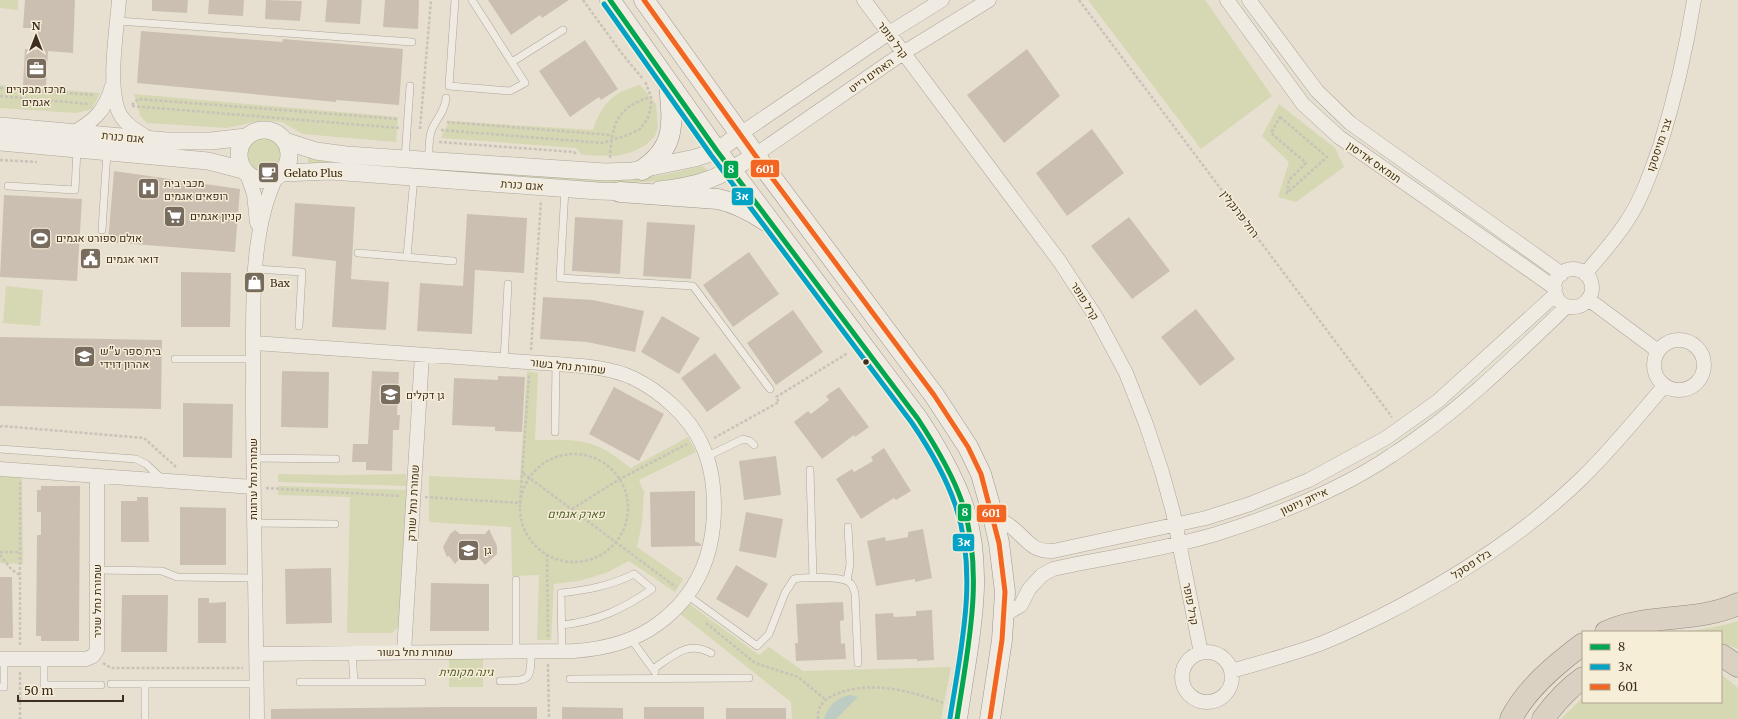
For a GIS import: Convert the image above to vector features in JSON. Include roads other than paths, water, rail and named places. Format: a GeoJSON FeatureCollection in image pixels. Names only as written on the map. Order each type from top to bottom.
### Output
{"type":"FeatureCollection","features":[{"type":"Feature","properties":{"kind":"highway"},"geometry":{"type":"LineString","coordinates":[[1608,631],[1647,620],[1693,616],[1728,609],[1738,604]]}},
{"type":"Feature","properties":{"kind":"highway"},"geometry":{"type":"LineString","coordinates":[[1511,719],[1515,710],[1534,687],[1559,662],[1582,645]]}},
{"type":"Feature","properties":{"kind":"highway"},"geometry":{"type":"LineString","coordinates":[[1722,656],[1738,666]]}},
{"type":"Feature","properties":{"kind":"highway"},"geometry":{"type":"LineString","coordinates":[[1543,719],[1554,704],[1573,685],[1582,679]]}},
{"type":"Feature","properties":{"kind":"main road"},"geometry":{"type":"LineString","coordinates":[[610,0],[662,90],[671,113],[671,127],[668,141],[655,161],[642,170]]}},
{"type":"Feature","properties":{"kind":"main road"},"geometry":{"type":"LineString","coordinates":[[644,0],[755,155],[951,419],[968,447],[981,474],[994,516],[1003,569],[1004,615],[990,719]]}},
{"type":"Feature","properties":{"kind":"main road"},"geometry":{"type":"LineString","coordinates":[[662,90],[718,151],[918,419],[937,448],[953,479],[968,525],[973,558],[975,587],[968,656],[957,716]]}},
{"type":"Feature","properties":{"kind":"main road"},"geometry":{"type":"LineString","coordinates":[[620,192],[718,199],[734,203],[753,212],[775,228]]}},
{"type":"Feature","properties":{"kind":"main road"},"geometry":{"type":"LineString","coordinates":[[994,696],[995,719]]}},
{"type":"Feature","properties":{"kind":"street"},"geometry":{"type":"LineString","coordinates":[[119,0],[113,80],[114,97],[122,118],[150,139]]}},
{"type":"Feature","properties":{"kind":"street","name":"קרל פופר"},"geometry":{"type":"LineString","coordinates":[[864,0],[1060,262],[1096,317],[1126,373],[1146,424],[1162,472],[1179,542],[1201,653]]}},
{"type":"Feature","properties":{"kind":"street"},"geometry":{"type":"LineString","coordinates":[[740,134],[889,33],[942,0]]}},
{"type":"Feature","properties":{"kind":"street","name":"האחים רייט"},"geometry":{"type":"LineString","coordinates":[[755,155],[903,53],[989,0]]}},
{"type":"Feature","properties":{"kind":"street","name":"תומאס אדיסון"},"geometry":{"type":"LineString","coordinates":[[1227,0],[1303,104],[1339,137],[1555,291]]}},
{"type":"Feature","properties":{"kind":"street","name":"תומאס אדיסון"},"geometry":{"type":"LineString","coordinates":[[1249,0],[1317,91],[1350,123],[1562,274]]}},
{"type":"Feature","properties":{"kind":"street","name":"צבי מויססקו"},"geometry":{"type":"LineString","coordinates":[[1585,274],[1627,221],[1639,199],[1653,165],[1669,115],[1686,49],[1694,0]]}},
{"type":"Feature","properties":{"kind":"street"},"geometry":{"type":"LineString","coordinates":[[75,140],[100,113],[108,101],[113,80]]}},
{"type":"Feature","properties":{"kind":"street","name":"אגם כנרת"},"geometry":{"type":"LineString","coordinates":[[0,126],[75,140],[107,151],[208,161],[245,172]]}},
{"type":"Feature","properties":{"kind":"street"},"geometry":{"type":"LineString","coordinates":[[266,130],[274,132],[286,141],[289,154],[286,167],[279,175],[268,180],[259,180],[245,172],[238,155],[240,147],[246,137],[257,131],[266,130]]}},
{"type":"Feature","properties":{"kind":"street","name":"אגם כנרת"},"geometry":{"type":"LineString","coordinates":[[286,141],[316,151],[346,155],[605,172],[642,170],[695,158],[718,151],[740,134]]}},
{"type":"Feature","properties":{"kind":"street","name":"אגם כנרת"},"geometry":{"type":"LineString","coordinates":[[0,142],[150,139],[211,142],[246,137]]}},
{"type":"Feature","properties":{"kind":"street","name":"אגם כנרת"},"geometry":{"type":"LineString","coordinates":[[279,175],[331,171],[620,192],[644,191],[684,186],[715,178],[732,170],[755,155]]}},
{"type":"Feature","properties":{"kind":"street","name":"שמורת נחל ערוגות"},"geometry":{"type":"LineString","coordinates":[[245,172],[256,206],[258,240],[254,343],[253,458],[257,719]]}},
{"type":"Feature","properties":{"kind":"street","name":"שמורת נחל ערוגות"},"geometry":{"type":"LineString","coordinates":[[258,240],[266,203],[279,175]]}},
{"type":"Feature","properties":{"kind":"street"},"geometry":{"type":"LineString","coordinates":[[1571,270],[1577,270],[1585,274],[1591,283],[1592,289],[1588,299],[1583,305],[1577,307],[1562,304],[1555,291],[1558,278],[1562,274],[1571,270]]}},
{"type":"Feature","properties":{"kind":"street","name":"אייזק ניוטון"},"geometry":{"type":"LineString","coordinates":[[994,516],[1011,526],[1030,544],[1047,551],[1206,518],[1250,504],[1310,480],[1386,438],[1438,401],[1555,291]]}},
{"type":"Feature","properties":{"kind":"street"},"geometry":{"type":"LineString","coordinates":[[1588,299],[1658,351]]}},
{"type":"Feature","properties":{"kind":"street","name":"אייזק ניוטון"},"geometry":{"type":"LineString","coordinates":[[1004,615],[1021,605],[1029,590],[1042,575],[1053,569],[1214,534],[1279,512],[1347,482],[1392,455],[1444,418],[1489,379],[1567,306]]}},
{"type":"Feature","properties":{"kind":"street"},"geometry":{"type":"LineString","coordinates":[[1679,339],[1688,341],[1697,347],[1702,355],[1705,365],[1703,375],[1697,383],[1689,389],[1679,391],[1669,389],[1664,386],[1655,375],[1653,365],[1658,351],[1660,347],[1669,341],[1679,339]]}},
{"type":"Feature","properties":{"kind":"street","name":"שמורת נחל בשור"},"geometry":{"type":"LineString","coordinates":[[254,343],[556,364],[597,368],[617,372],[633,378],[650,388],[664,398],[681,414],[702,446],[712,478],[714,497],[712,539],[707,559],[699,576],[687,595],[659,623],[631,639],[593,650],[256,654]]}},
{"type":"Feature","properties":{"kind":"street","name":"שמורת נחל שורק"},"geometry":{"type":"LineString","coordinates":[[404,652],[422,354]]}},
{"type":"Feature","properties":{"kind":"street","name":"בלז פסקל"},"geometry":{"type":"LineString","coordinates":[[1231,671],[1319,644],[1420,596],[1479,560],[1532,521],[1579,481],[1623,436],[1664,386]]}},
{"type":"Feature","properties":{"kind":"street"},"geometry":{"type":"LineString","coordinates":[[0,469],[253,487]]}},
{"type":"Feature","properties":{"kind":"street","name":"שמורת נחל שניר"},"geometry":{"type":"LineString","coordinates":[[44,659],[81,659],[93,656],[97,650],[97,476]]}},
{"type":"Feature","properties":{"kind":"street"},"geometry":{"type":"LineString","coordinates":[[1206,652],[1216,654],[1225,659],[1231,671],[1232,677],[1230,687],[1225,695],[1212,701],[1207,702],[1197,700],[1189,695],[1183,687],[1181,677],[1183,668],[1189,659],[1201,653],[1206,652]]}},
{"type":"Feature","properties":{"kind":"street"},"geometry":{"type":"LineString","coordinates":[[2,659],[44,659]]}},
{"type":"Feature","properties":{"kind":"lane"},"geometry":{"type":"LineString","coordinates":[[456,0],[449,86],[510,91],[525,83],[472,0]]}},
{"type":"Feature","properties":{"kind":"lane"},"geometry":{"type":"LineString","coordinates":[[118,20],[412,42]]}},
{"type":"Feature","properties":{"kind":"lane"},"geometry":{"type":"LineString","coordinates":[[512,62],[563,30]]}},
{"type":"Feature","properties":{"kind":"lane"},"geometry":{"type":"LineString","coordinates":[[410,86],[406,129],[417,160]]}},
{"type":"Feature","properties":{"kind":"lane"},"geometry":{"type":"LineString","coordinates":[[417,160],[429,141],[432,130],[444,110],[446,98]]}},
{"type":"Feature","properties":{"kind":"lane"},"geometry":{"type":"LineString","coordinates":[[8,186],[75,190],[75,140]]}},
{"type":"Feature","properties":{"kind":"lane"},"geometry":{"type":"LineString","coordinates":[[102,230],[107,151]]}},
{"type":"Feature","properties":{"kind":"lane"},"geometry":{"type":"LineString","coordinates":[[407,257],[414,177]]}},
{"type":"Feature","properties":{"kind":"lane"},"geometry":{"type":"LineString","coordinates":[[565,188],[560,278],[693,286],[770,389]]}},
{"type":"Feature","properties":{"kind":"lane"},"geometry":{"type":"LineString","coordinates":[[358,253],[453,261]]}},
{"type":"Feature","properties":{"kind":"lane"},"geometry":{"type":"LineString","coordinates":[[256,269],[302,272],[299,326]]}},
{"type":"Feature","properties":{"kind":"lane"},"geometry":{"type":"LineString","coordinates":[[504,361],[508,284]]}},
{"type":"Feature","properties":{"kind":"lane"},"geometry":{"type":"LineString","coordinates":[[175,359],[254,359]]}},
{"type":"Feature","properties":{"kind":"lane"},"geometry":{"type":"LineString","coordinates":[[555,432],[556,364]]}},
{"type":"Feature","properties":{"kind":"lane"},"geometry":{"type":"LineString","coordinates":[[702,446],[743,439],[750,441],[754,445]]}},
{"type":"Feature","properties":{"kind":"lane"},"geometry":{"type":"LineString","coordinates":[[0,449],[136,459],[146,464],[164,481]]}},
{"type":"Feature","properties":{"kind":"lane"},"geometry":{"type":"LineString","coordinates":[[253,458],[336,459]]}},
{"type":"Feature","properties":{"kind":"lane"},"geometry":{"type":"LineString","coordinates":[[810,470],[813,578]]}},
{"type":"Feature","properties":{"kind":"lane"},"geometry":{"type":"LineString","coordinates":[[253,523],[335,524]]}},
{"type":"Feature","properties":{"kind":"lane"},"geometry":{"type":"LineString","coordinates":[[847,581],[850,564],[848,528]]}},
{"type":"Feature","properties":{"kind":"lane"},"geometry":{"type":"LineString","coordinates":[[97,570],[162,571],[177,577],[254,578]]}},
{"type":"Feature","properties":{"kind":"lane"},"geometry":{"type":"LineString","coordinates":[[562,625],[600,618],[631,603],[652,589],[634,574],[622,581],[600,588],[562,593],[562,625],[562,651]]}},
{"type":"Feature","properties":{"kind":"lane"},"geometry":{"type":"LineString","coordinates":[[687,595],[757,646],[769,634],[790,584],[794,580],[838,578],[847,581],[852,585],[855,594],[858,663]]}},
{"type":"Feature","properties":{"kind":"lane"},"geometry":{"type":"LineString","coordinates":[[516,580],[516,651]]}},
{"type":"Feature","properties":{"kind":"lane"},"geometry":{"type":"LineString","coordinates":[[631,639],[660,679]]}},
{"type":"Feature","properties":{"kind":"lane"},"geometry":{"type":"LineString","coordinates":[[653,668],[685,648],[699,648],[711,653]]}},
{"type":"Feature","properties":{"kind":"lane"},"geometry":{"type":"LineString","coordinates":[[500,681],[522,680],[528,678],[531,672],[531,651]]}},
{"type":"Feature","properties":{"kind":"lane"},"geometry":{"type":"LineString","coordinates":[[352,653],[354,682]]}},
{"type":"Feature","properties":{"kind":"lane"},"geometry":{"type":"LineString","coordinates":[[0,687],[4,687],[2,659]]}},
{"type":"Feature","properties":{"kind":"lane"},"geometry":{"type":"LineString","coordinates":[[44,659],[44,685],[101,685]]}},
{"type":"Feature","properties":{"kind":"lane"},"geometry":{"type":"LineString","coordinates":[[570,680],[749,678]]}},
{"type":"Feature","properties":{"kind":"lane"},"geometry":{"type":"LineString","coordinates":[[300,682],[422,682]]}},
{"type":"Feature","properties":{"kind":"lane"},"geometry":{"type":"LineString","coordinates":[[111,684],[256,684]]}},
{"type":"Feature","properties":{"kind":"lane"},"geometry":{"type":"LineString","coordinates":[[145,685],[145,719]]}},
{"type":"Feature","properties":{"kind":"place","name":"מרכז מבקרים אגמים"},"geometry":{"type":"Point","coordinates":[36,69]}},
{"type":"Feature","properties":{"kind":"place","name":"Gelato Plus"},"geometry":{"type":"Point","coordinates":[268,173]}},
{"type":"Feature","properties":{"kind":"place","name":"מכבי בית רופאים אגמים"},"geometry":{"type":"Point","coordinates":[148,189]}},
{"type":"Feature","properties":{"kind":"place","name":"קניון אגמים"},"geometry":{"type":"Point","coordinates":[174,216]}},
{"type":"Feature","properties":{"kind":"place","name":"אולם ספורט אגמים"},"geometry":{"type":"Point","coordinates":[41,238]}},
{"type":"Feature","properties":{"kind":"place","name":"דואר אגמים"},"geometry":{"type":"Point","coordinates":[90,259]}},
{"type":"Feature","properties":{"kind":"place","name":"Bax"},"geometry":{"type":"Point","coordinates":[255,283]}},
{"type":"Feature","properties":{"kind":"place","name":"בית ספר ע\"ש אהרון דוידי"},"geometry":{"type":"Point","coordinates":[85,357]}},
{"type":"Feature","properties":{"kind":"place","name":"גן דקלים"},"geometry":{"type":"Point","coordinates":[390,395]}},
{"type":"Feature","properties":{"kind":"place","name":"גן"},"geometry":{"type":"Point","coordinates":[469,550]}},
{"type":"Feature","properties":{"kind":"park label","name":"פארק אגמים"},"geometry":{"type":"Point","coordinates":[576,514]}},
{"type":"Feature","properties":{"kind":"park label","name":"גינה מקומית"},"geometry":{"type":"Point","coordinates":[466,672]}}]}
